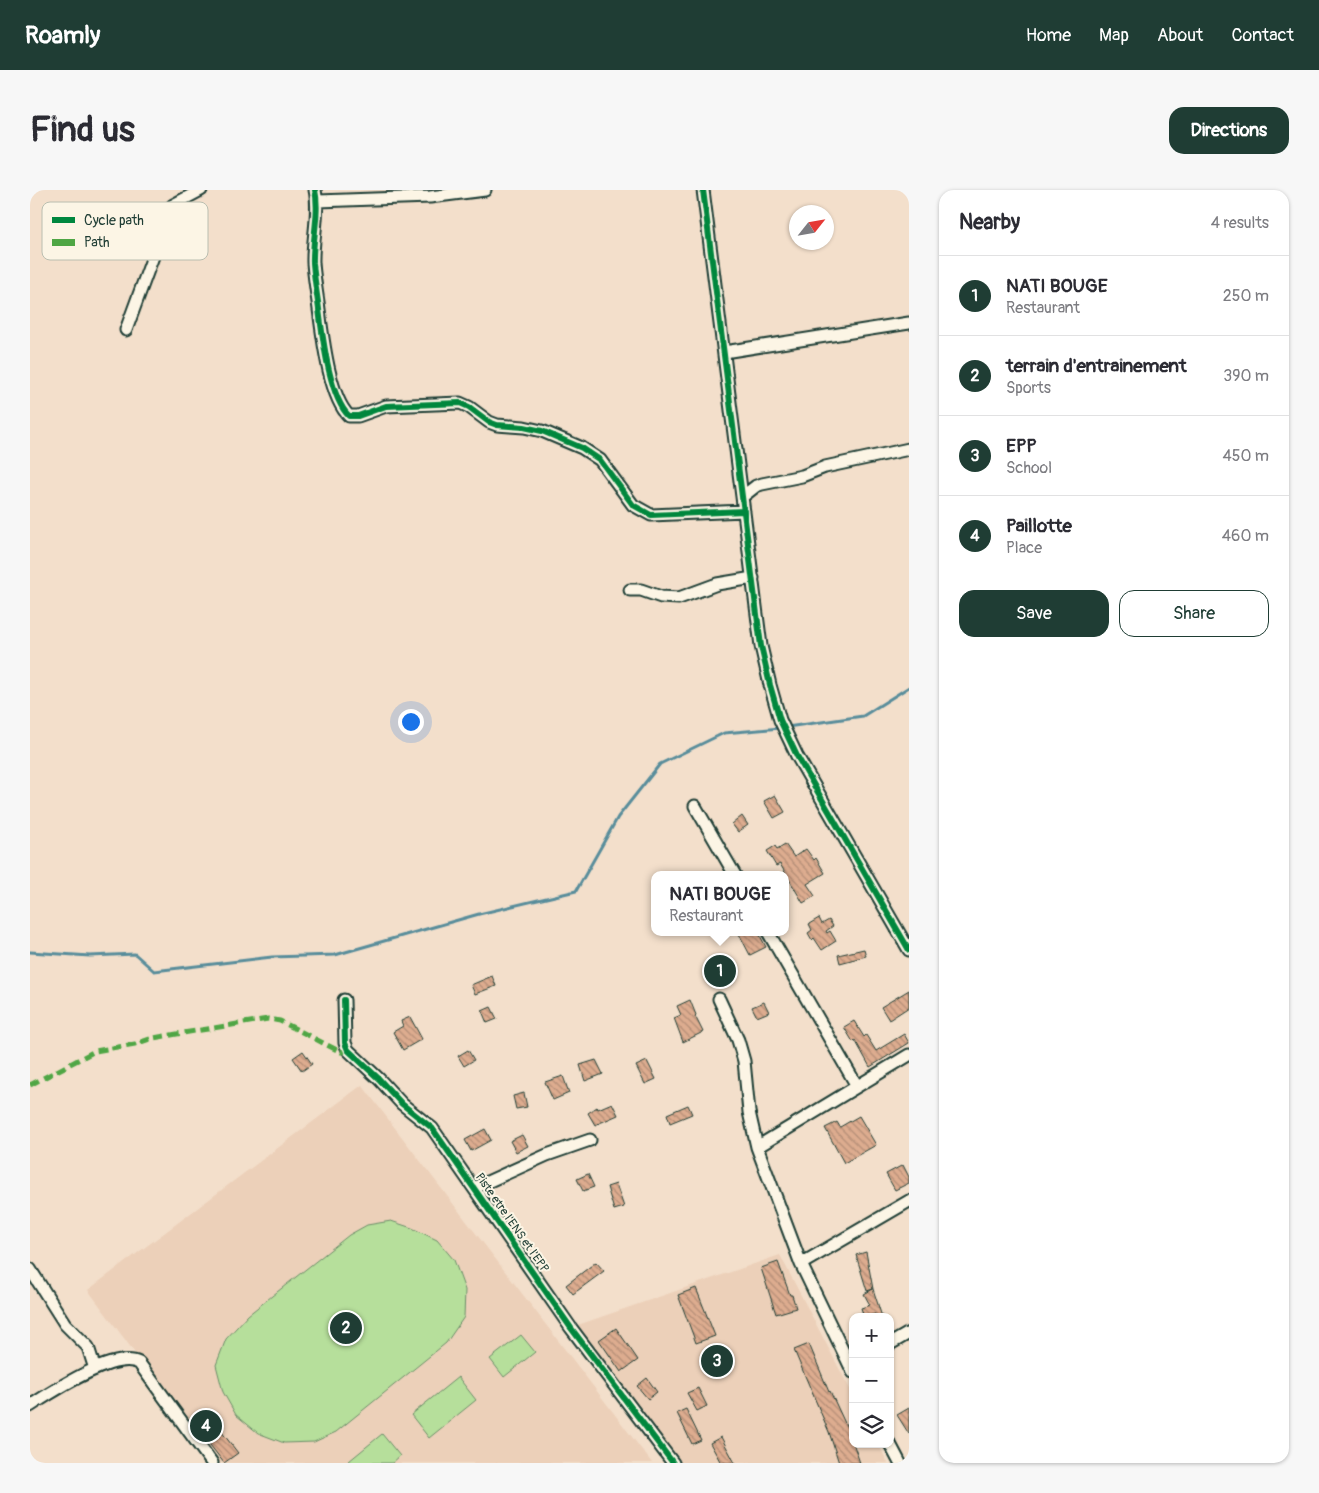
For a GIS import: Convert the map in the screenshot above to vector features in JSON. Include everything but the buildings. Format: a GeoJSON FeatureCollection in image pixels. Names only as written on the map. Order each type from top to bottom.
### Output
{"type":"FeatureCollection","features":[{"type":"Feature","properties":{"kind":"street"},"geometry":{"type":"LineString","coordinates":[[179,202],[201,190]]}},
{"type":"Feature","properties":{"kind":"street"},"geometry":{"type":"LineString","coordinates":[[485,190],[430,197],[317,195],[313,264],[323,338],[331,378],[342,407],[349,416],[358,416],[386,406],[460,403],[469,406],[489,422],[497,425],[542,430],[582,448],[600,460],[633,505],[651,515],[668,516],[744,511]]}},
{"type":"Feature","properties":{"kind":"street"},"geometry":{"type":"LineString","coordinates":[[703,190],[761,646],[770,686],[780,720],[797,756],[909,950]]}},
{"type":"Feature","properties":{"kind":"street"},"geometry":{"type":"LineString","coordinates":[[126,330],[152,260]]}},
{"type":"Feature","properties":{"kind":"street"},"geometry":{"type":"LineString","coordinates":[[724,352],[909,323]]}},
{"type":"Feature","properties":{"kind":"street"},"geometry":{"type":"LineString","coordinates":[[742,497],[756,486],[762,484],[802,476],[825,467],[909,449]]}},
{"type":"Feature","properties":{"kind":"street"},"geometry":{"type":"LineString","coordinates":[[630,590],[641,590],[661,597],[678,598],[716,584],[753,578]]}},
{"type":"Feature","properties":{"kind":"street"},"geometry":{"type":"LineString","coordinates":[[695,806],[733,871]]}},
{"type":"Feature","properties":{"kind":"street"},"geometry":{"type":"LineString","coordinates":[[770,936],[858,1086]]}},
{"type":"Feature","properties":{"kind":"street"},"geometry":{"type":"LineString","coordinates":[[719,999],[738,1040],[744,1062],[749,1112],[756,1147],[801,1264],[849,1364]]}},
{"type":"Feature","properties":{"kind":"street","name":"Piste etre l'ENS et l'EPP"},"geometry":{"type":"LineString","coordinates":[[344,1000],[344,1043],[348,1050],[402,1104],[432,1128],[571,1328],[673,1463]]}},
{"type":"Feature","properties":{"kind":"street"},"geometry":{"type":"LineString","coordinates":[[756,1147],[909,1055]]}},
{"type":"Feature","properties":{"kind":"street"},"geometry":{"type":"LineString","coordinates":[[474,1188],[547,1154],[590,1140]]}},
{"type":"Feature","properties":{"kind":"street"},"geometry":{"type":"LineString","coordinates":[[801,1264],[909,1201]]}},
{"type":"Feature","properties":{"kind":"street"},"geometry":{"type":"LineString","coordinates":[[30,1270],[65,1324],[88,1347],[95,1368]]}},
{"type":"Feature","properties":{"kind":"street"},"geometry":{"type":"LineString","coordinates":[[894,1342],[909,1333]]}},
{"type":"Feature","properties":{"kind":"street"},"geometry":{"type":"LineString","coordinates":[[30,1406],[69,1381],[95,1368],[133,1360],[139,1363],[212,1463]]}},
{"type":"Feature","properties":{"kind":"street"},"geometry":{"type":"LineString","coordinates":[[892,1448],[900,1463]]}},
{"type":"Feature","properties":{"kind":"shaded area"},"geometry":{"type":"Polygon","coordinates":[[[362,1085],[652,1463],[217,1463],[88,1290],[362,1085]]]}},
{"type":"Feature","properties":{"kind":"shaded area"},"geometry":{"type":"Polygon","coordinates":[[[780,1255],[849,1387],[849,1448],[880,1448],[888,1463],[675,1463],[572,1327],[780,1255]]]}},
{"type":"Feature","properties":{"kind":"green space"},"geometry":{"type":"Polygon","coordinates":[[[391,1221],[412,1228],[437,1240],[454,1260],[465,1290],[464,1317],[446,1343],[336,1432],[314,1442],[284,1443],[258,1433],[236,1415],[223,1392],[216,1365],[226,1339],[248,1315],[349,1235],[367,1225],[391,1221]]]}},
{"type":"Feature","properties":{"kind":"green space"},"geometry":{"type":"Polygon","coordinates":[[[521,1335],[535,1352],[504,1377],[490,1359],[521,1335]]]}},
{"type":"Feature","properties":{"kind":"green space"},"geometry":{"type":"Polygon","coordinates":[[[458,1377],[476,1400],[429,1438],[411,1415],[458,1377]]]}},
{"type":"Feature","properties":{"kind":"green space"},"geometry":{"type":"Polygon","coordinates":[[[382,1434],[400,1456],[392,1463],[350,1463],[349,1461],[382,1434]]]}},
{"type":"Feature","properties":{"kind":"waterway"},"geometry":{"type":"LineString","coordinates":[[787,727],[863,716],[909,687]]}},
{"type":"Feature","properties":{"kind":"waterway"},"geometry":{"type":"LineString","coordinates":[[30,952],[90,956],[135,954],[154,971],[272,957],[335,955],[479,914],[576,891],[618,817],[660,764],[724,733],[780,728]]}},
{"type":"Feature","properties":{"kind":"marked path"},"geometry":{"type":"LineString","coordinates":[[30,1085],[95,1051],[135,1044],[153,1038],[268,1019],[280,1021],[341,1052],[348,1050]]}},
{"type":"Feature","properties":{"kind":"cycle path"},"geometry":{"type":"LineString","coordinates":[[315,190],[317,207],[313,263],[322,329],[331,379],[342,407],[349,416],[358,416],[386,406],[460,403],[469,407],[489,422],[497,425],[524,427],[542,431],[582,448],[600,460],[633,505],[651,515],[744,511]]}},
{"type":"Feature","properties":{"kind":"cycle path"},"geometry":{"type":"LineString","coordinates":[[703,190],[761,646],[770,685],[780,720],[797,756],[909,950]]}},
{"type":"Feature","properties":{"kind":"cycle path"},"geometry":{"type":"LineString","coordinates":[[344,1000],[345,1043],[348,1050],[402,1104],[432,1128],[571,1328],[673,1463]]}},
{"type":"Feature","properties":{"kind":"place","name":"NATI BOUGE"},"geometry":{"type":"Point","coordinates":[720,971]}},
{"type":"Feature","properties":{"kind":"place","name":"terrain d'entrainement"},"geometry":{"type":"Point","coordinates":[346,1328]}},
{"type":"Feature","properties":{"kind":"place","name":"EPP"},"geometry":{"type":"Point","coordinates":[717,1361]}},
{"type":"Feature","properties":{"kind":"place","name":"Paillotte"},"geometry":{"type":"Point","coordinates":[206,1426]}}]}
